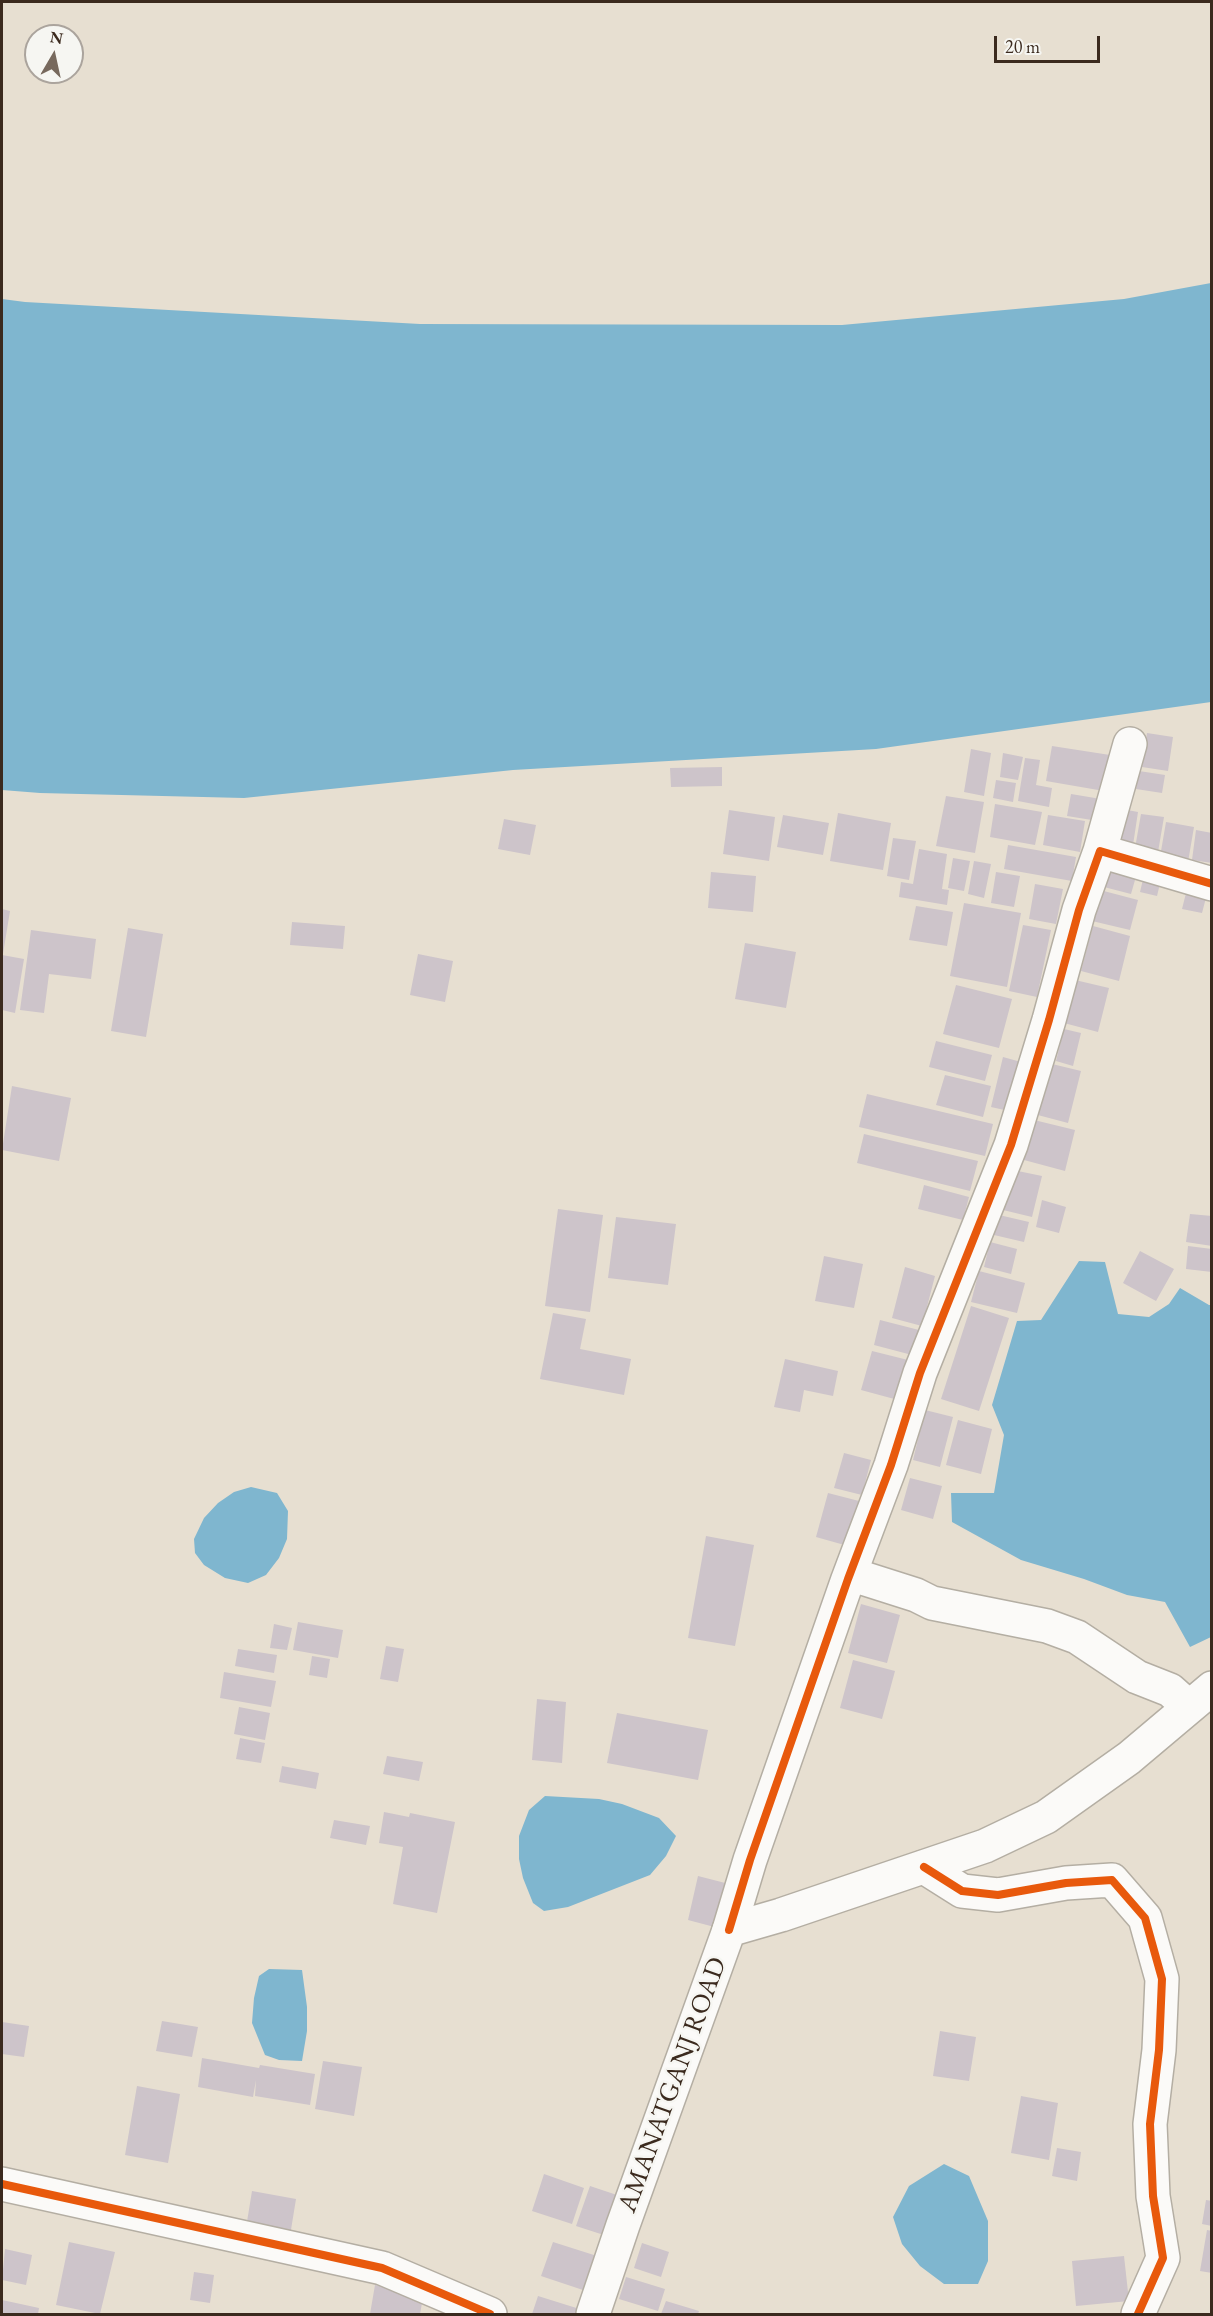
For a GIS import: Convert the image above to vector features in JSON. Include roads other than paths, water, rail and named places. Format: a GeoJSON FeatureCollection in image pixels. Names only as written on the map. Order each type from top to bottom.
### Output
{"type":"FeatureCollection","features":[{"type":"Feature","properties":{"kind":"street"},"geometry":{"type":"LineString","coordinates":[[729,1930],[750,1860],[850,1574],[891,1465],[920,1373],[1011,1145],[1130,744]]}},
{"type":"Feature","properties":{"kind":"street"},"geometry":{"type":"LineString","coordinates":[[1100,851],[1212,884]]}},
{"type":"Feature","properties":{"kind":"street"},"geometry":{"type":"LineString","coordinates":[[850,1574],[916,1595],[932,1603],[1047,1626],[1077,1637],[1137,1677],[1170,1690],[1200,1697]]}},
{"type":"Feature","properties":{"kind":"street","name":"AMANATGANJ ROAD"},"geometry":{"type":"LineString","coordinates":[[593,2314],[729,1930],[985,1846],[1046,1817],[1129,1758],[1200,1697]]}},
{"type":"Feature","properties":{"kind":"street"},"geometry":{"type":"LineString","coordinates":[[924,1867],[962,1891],[999,1895],[1066,1883],[1112,1880],[1145,1918],[1162,1979],[1159,2050],[1150,2124],[1153,2196],[1163,2258],[1138,2314]]}},
{"type":"Feature","properties":{"kind":"street"},"geometry":{"type":"LineString","coordinates":[[2,2184],[382,2268],[490,2314]]}},
{"type":"Feature","properties":{"kind":"water"},"geometry":{"type":"Polygon","coordinates":[[[1211,283],[1211,702],[876,749],[513,770],[244,798],[2,790],[2,299],[420,324],[842,325],[1124,299],[1211,283]]]}},
{"type":"Feature","properties":{"kind":"water"},"geometry":{"type":"Polygon","coordinates":[[[1079,1261],[1105,1262],[1118,1314],[1149,1317],[1169,1304],[1180,1288],[1211,1305],[1211,1637],[1190,1647],[1165,1602],[1127,1595],[1021,1560],[952,1522],[951,1493],[994,1493],[1004,1435],[992,1405],[1017,1321],[1041,1320],[1079,1261]]]}},
{"type":"Feature","properties":{"kind":"water"},"geometry":{"type":"Polygon","coordinates":[[[251,1487],[277,1493],[288,1511],[287,1539],[279,1558],[266,1575],[248,1583],[225,1578],[204,1565],[195,1553],[194,1539],[204,1518],[218,1503],[234,1492],[251,1487]]]}},
{"type":"Feature","properties":{"kind":"water"},"geometry":{"type":"Polygon","coordinates":[[[545,1796],[599,1799],[622,1804],[659,1818],[676,1836],[666,1856],[650,1875],[568,1907],[544,1911],[533,1903],[523,1878],[519,1859],[519,1836],[529,1810],[545,1796]]]}},
{"type":"Feature","properties":{"kind":"water"},"geometry":{"type":"Polygon","coordinates":[[[269,1969],[302,1970],[307,2007],[307,2031],[302,2061],[279,2060],[265,2055],[252,2023],[259,1976],[269,1969]]]}},
{"type":"Feature","properties":{"kind":"water"},"geometry":{"type":"Polygon","coordinates":[[[944,2164],[969,2176],[988,2221],[988,2261],[978,2284],[944,2284],[920,2266],[902,2244],[893,2217],[909,2186],[944,2164]]]}}]}
